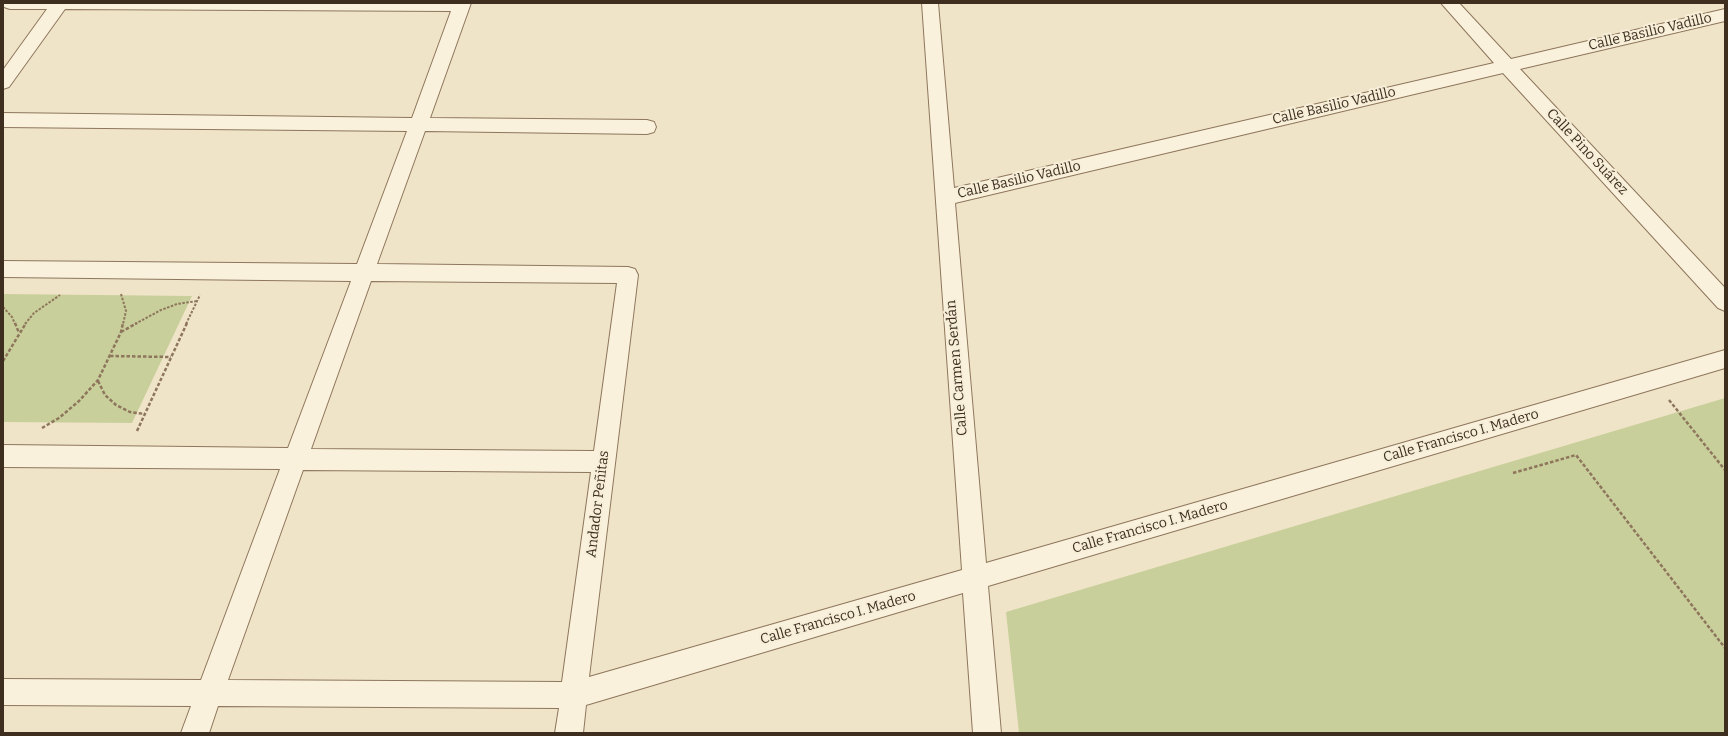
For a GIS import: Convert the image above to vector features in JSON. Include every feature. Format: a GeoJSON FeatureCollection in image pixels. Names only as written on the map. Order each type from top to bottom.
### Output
{"type":"FeatureCollection","features":[{"type":"Feature","properties":{"kind":"street"},"geometry":{"type":"LineString","coordinates":[[10,3],[462,4],[195,733]]}},
{"type":"Feature","properties":{"kind":"street"},"geometry":{"type":"LineString","coordinates":[[3,83],[60,3]]}},
{"type":"Feature","properties":{"kind":"street","name":"Calle Carmen Serdán"},"geometry":{"type":"LineString","coordinates":[[930,3],[944,198],[987,733]]}},
{"type":"Feature","properties":{"kind":"street","name":"Calle Pino Suárez"},"geometry":{"type":"LineString","coordinates":[[1449,3],[1725,302]]}},
{"type":"Feature","properties":{"kind":"street","name":"Calle Basilio Vadillo"},"geometry":{"type":"LineString","coordinates":[[944,198],[1725,15]]}},
{"type":"Feature","properties":{"kind":"street"},"geometry":{"type":"LineString","coordinates":[[3,120],[647,128]]}},
{"type":"Feature","properties":{"kind":"street"},"geometry":{"type":"LineString","coordinates":[[3,269],[364,273]]}},
{"type":"Feature","properties":{"kind":"street","name":"Andador Peñitas"},"geometry":{"type":"LineString","coordinates":[[364,273],[628,275],[569,733]]}},
{"type":"Feature","properties":{"kind":"street","name":"Calle Francisco I. Madero"},"geometry":{"type":"LineString","coordinates":[[3,692],[574,695],[1725,359]]}},
{"type":"Feature","properties":{"kind":"street"},"geometry":{"type":"LineString","coordinates":[[3,456],[604,462]]}},
{"type":"Feature","properties":{"kind":"path"},"geometry":{"type":"LineString","coordinates":[[125,457],[211,271]]}},
{"type":"Feature","properties":{"kind":"path"},"geometry":{"type":"LineString","coordinates":[[3,361],[19,333],[34,313],[65,292]]}},
{"type":"Feature","properties":{"kind":"path"},"geometry":{"type":"LineString","coordinates":[[40,429],[59,418],[79,401],[98,380],[121,332],[126,311],[123,298],[119,292]]}},
{"type":"Feature","properties":{"kind":"path"},"geometry":{"type":"LineString","coordinates":[[121,332],[161,310],[177,304],[197,301]]}},
{"type":"Feature","properties":{"kind":"path"},"geometry":{"type":"LineString","coordinates":[[3,307],[12,317],[19,333]]}},
{"type":"Feature","properties":{"kind":"path"},"geometry":{"type":"LineString","coordinates":[[110,356],[171,357]]}},
{"type":"Feature","properties":{"kind":"path"},"geometry":{"type":"LineString","coordinates":[[98,380],[105,395],[116,405],[130,412],[145,414]]}},
{"type":"Feature","properties":{"kind":"path"},"geometry":{"type":"LineString","coordinates":[[1665,396],[1725,470]]}},
{"type":"Feature","properties":{"kind":"path"},"geometry":{"type":"LineString","coordinates":[[1513,473],[1576,455],[1725,648]]}},
{"type":"Feature","properties":{"kind":"green space"},"geometry":{"type":"Polygon","coordinates":[[[3,294],[192,296],[132,423],[3,422],[3,294]]]}},
{"type":"Feature","properties":{"kind":"green space"},"geometry":{"type":"Polygon","coordinates":[[[1725,398],[1725,733],[1019,733],[1006,612],[1725,398]]]}}]}
